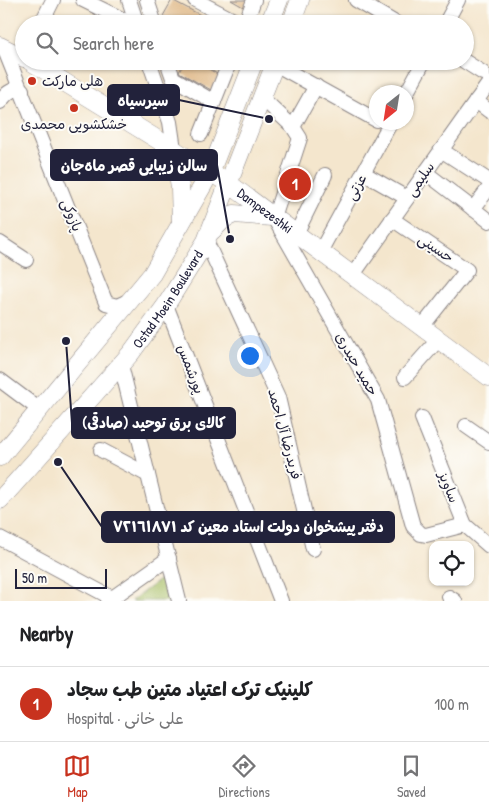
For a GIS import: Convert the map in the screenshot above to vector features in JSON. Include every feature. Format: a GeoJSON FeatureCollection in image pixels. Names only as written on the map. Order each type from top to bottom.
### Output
{"type":"FeatureCollection","features":[{"type":"Feature","properties":{"kind":"main road"},"geometry":{"type":"LineString","coordinates":[[272,15],[278,0]]}},
{"type":"Feature","properties":{"kind":"main road"},"geometry":{"type":"LineString","coordinates":[[294,15],[300,0]]}},
{"type":"Feature","properties":{"kind":"main road"},"geometry":{"type":"LineString","coordinates":[[2,47],[15,53]]}},
{"type":"Feature","properties":{"kind":"main road","name":"Dampezeshki"},"geometry":{"type":"LineString","coordinates":[[45,70],[228,183],[421,328],[489,376]]}},
{"type":"Feature","properties":{"kind":"main road","name":"Ostad Moein Boulevard"},"geometry":{"type":"LineString","coordinates":[[0,457],[150,278],[182,226],[210,173],[250,70]]}},
{"type":"Feature","properties":{"kind":"main road","name":"Ostad Moein Boulevard"},"geometry":{"type":"LineString","coordinates":[[0,500],[121,365],[166,305],[208,237],[271,70]]}},
{"type":"Feature","properties":{"kind":"main road"},"geometry":{"type":"LineString","coordinates":[[174,149],[180,187],[182,226]]}},
{"type":"Feature","properties":{"kind":"main road"},"geometry":{"type":"LineString","coordinates":[[208,237],[224,219],[234,214],[274,218]]}},
{"type":"Feature","properties":{"kind":"main road"},"geometry":{"type":"LineString","coordinates":[[150,278],[163,269],[172,271],[174,280],[166,305]]}},
{"type":"Feature","properties":{"kind":"street"},"geometry":{"type":"LineString","coordinates":[[46,15],[53,0]]}},
{"type":"Feature","properties":{"kind":"street"},"geometry":{"type":"LineString","coordinates":[[84,0],[114,15]]}},
{"type":"Feature","properties":{"kind":"street"},"geometry":{"type":"LineString","coordinates":[[129,0],[134,15]]}},
{"type":"Feature","properties":{"kind":"street"},"geometry":{"type":"LineString","coordinates":[[147,0],[152,15]]}},
{"type":"Feature","properties":{"kind":"street"},"geometry":{"type":"LineString","coordinates":[[195,0],[225,15]]}},
{"type":"Feature","properties":{"kind":"street"},"geometry":{"type":"LineString","coordinates":[[247,15],[254,0]]}},
{"type":"Feature","properties":{"kind":"street"},"geometry":{"type":"LineString","coordinates":[[356,0],[382,15]]}},
{"type":"Feature","properties":{"kind":"street"},"geometry":{"type":"LineString","coordinates":[[450,15],[458,0]]}},
{"type":"Feature","properties":{"kind":"street","name":"پازوکی"},"geometry":{"type":"LineString","coordinates":[[2,47],[22,90],[106,303],[117,306],[131,300]]}},
{"type":"Feature","properties":{"kind":"street"},"geometry":{"type":"LineString","coordinates":[[474,69],[486,78]]}},
{"type":"Feature","properties":{"kind":"street"},"geometry":{"type":"LineString","coordinates":[[152,70],[170,122],[174,149]]}},
{"type":"Feature","properties":{"kind":"street"},"geometry":{"type":"LineString","coordinates":[[170,70],[173,78],[214,102]]}},
{"type":"Feature","properties":{"kind":"street"},"geometry":{"type":"LineString","coordinates":[[201,134],[224,70]]}},
{"type":"Feature","properties":{"kind":"street"},"geometry":{"type":"LineString","coordinates":[[288,70],[369,115]]}},
{"type":"Feature","properties":{"kind":"street"},"geometry":{"type":"LineString","coordinates":[[411,85],[419,70]]}},
{"type":"Feature","properties":{"kind":"street","name":"سلیمی"},"geometry":{"type":"LineString","coordinates":[[352,276],[476,101],[486,78]]}},
{"type":"Feature","properties":{"kind":"street"},"geometry":{"type":"LineString","coordinates":[[293,127],[316,86]]}},
{"type":"Feature","properties":{"kind":"street"},"geometry":{"type":"LineString","coordinates":[[0,102],[10,91],[15,89],[22,90]]}},
{"type":"Feature","properties":{"kind":"street"},"geometry":{"type":"LineString","coordinates":[[261,97],[293,127],[300,138],[274,218]]}},
{"type":"Feature","properties":{"kind":"street"},"geometry":{"type":"LineString","coordinates":[[476,101],[489,111]]}},
{"type":"Feature","properties":{"kind":"street","name":"عزتی"},"geometry":{"type":"LineString","coordinates":[[320,252],[364,173],[381,130]]}},
{"type":"Feature","properties":{"kind":"street"},"geometry":{"type":"LineString","coordinates":[[441,150],[489,181]]}},
{"type":"Feature","properties":{"kind":"street"},"geometry":{"type":"LineString","coordinates":[[425,172],[489,221]]}},
{"type":"Feature","properties":{"kind":"street"},"geometry":{"type":"LineString","coordinates":[[364,173],[407,198]]}},
{"type":"Feature","properties":{"kind":"street"},"geometry":{"type":"LineString","coordinates":[[296,234],[325,175]]}},
{"type":"Feature","properties":{"kind":"street"},"geometry":{"type":"LineString","coordinates":[[473,209],[489,188]]}},
{"type":"Feature","properties":{"kind":"street","name":"حمید حیدری"},"geometry":{"type":"LineString","coordinates":[[274,218],[378,400],[413,526],[420,534],[426,535],[465,525]]}},
{"type":"Feature","properties":{"kind":"street","name":"حسینی"},"geometry":{"type":"LineString","coordinates":[[392,219],[467,270],[421,328]]}},
{"type":"Feature","properties":{"kind":"street","name":"فریدرضا آل احمد"},"geometry":{"type":"LineString","coordinates":[[208,237],[278,397],[313,549]]}},
{"type":"Feature","properties":{"kind":"street"},"geometry":{"type":"LineString","coordinates":[[0,244],[26,260]]}},
{"type":"Feature","properties":{"kind":"street","name":"پورشمس"},"geometry":{"type":"LineString","coordinates":[[166,305],[281,601]]}},
{"type":"Feature","properties":{"kind":"street"},"geometry":{"type":"LineString","coordinates":[[405,377],[438,340]]}},
{"type":"Feature","properties":{"kind":"street"},"geometry":{"type":"LineString","coordinates":[[121,365],[179,601]]}},
{"type":"Feature","properties":{"kind":"street"},"geometry":{"type":"LineString","coordinates":[[0,380],[40,410]]}},
{"type":"Feature","properties":{"kind":"street","name":"ساویز"},"geometry":{"type":"LineString","coordinates":[[422,418],[465,525],[489,546]]}},
{"type":"Feature","properties":{"kind":"street"},"geometry":{"type":"LineString","coordinates":[[466,426],[489,442]]}},
{"type":"Feature","properties":{"kind":"street"},"geometry":{"type":"LineString","coordinates":[[101,450],[148,475]]}},
{"type":"Feature","properties":{"kind":"street"},"geometry":{"type":"LineString","coordinates":[[0,538],[110,600],[169,558]]}},
{"type":"Feature","properties":{"kind":"green space"},"geometry":{"type":"Polygon","coordinates":[[[166,575],[171,601],[131,601],[166,575]]]}},
{"type":"Feature","properties":{"kind":"building"},"geometry":{"type":"Polygon","coordinates":[[[172,0],[200,15],[164,15],[172,0]]]}},
{"type":"Feature","properties":{"kind":"building"},"geometry":{"type":"Polygon","coordinates":[[[231,0],[249,0],[245,8],[231,0]]]}},
{"type":"Feature","properties":{"kind":"building"},"geometry":{"type":"Polygon","coordinates":[[[180,70],[210,70],[219,75],[211,90],[179,72],[180,70]]]}},
{"type":"Feature","properties":{"kind":"place","name":"هلی مارکت"},"geometry":{"type":"Point","coordinates":[32,81]}},
{"type":"Feature","properties":{"kind":"place","name":"خشکشویی محمدی"},"geometry":{"type":"Point","coordinates":[74,108]}},
{"type":"Feature","properties":{"kind":"place","name":"سیرسیاه"},"geometry":{"type":"Point","coordinates":[269,119]}},
{"type":"Feature","properties":{"kind":"place","name":"کلینیک ترک اعتیاد متین طب سجاد"},"geometry":{"type":"Point","coordinates":[295,184]}},
{"type":"Feature","properties":{"kind":"place","name":"سالن زیبایی قصر ماه‌جان"},"geometry":{"type":"Point","coordinates":[230,239]}},
{"type":"Feature","properties":{"kind":"place","name":"کالای برق توحید (صادقی)"},"geometry":{"type":"Point","coordinates":[66,341]}},
{"type":"Feature","properties":{"kind":"place","name":"دفتر پيشخوان دولت استاد معين كد ٧٢١٦١٨٧١"},"geometry":{"type":"Point","coordinates":[58,462]}}]}
